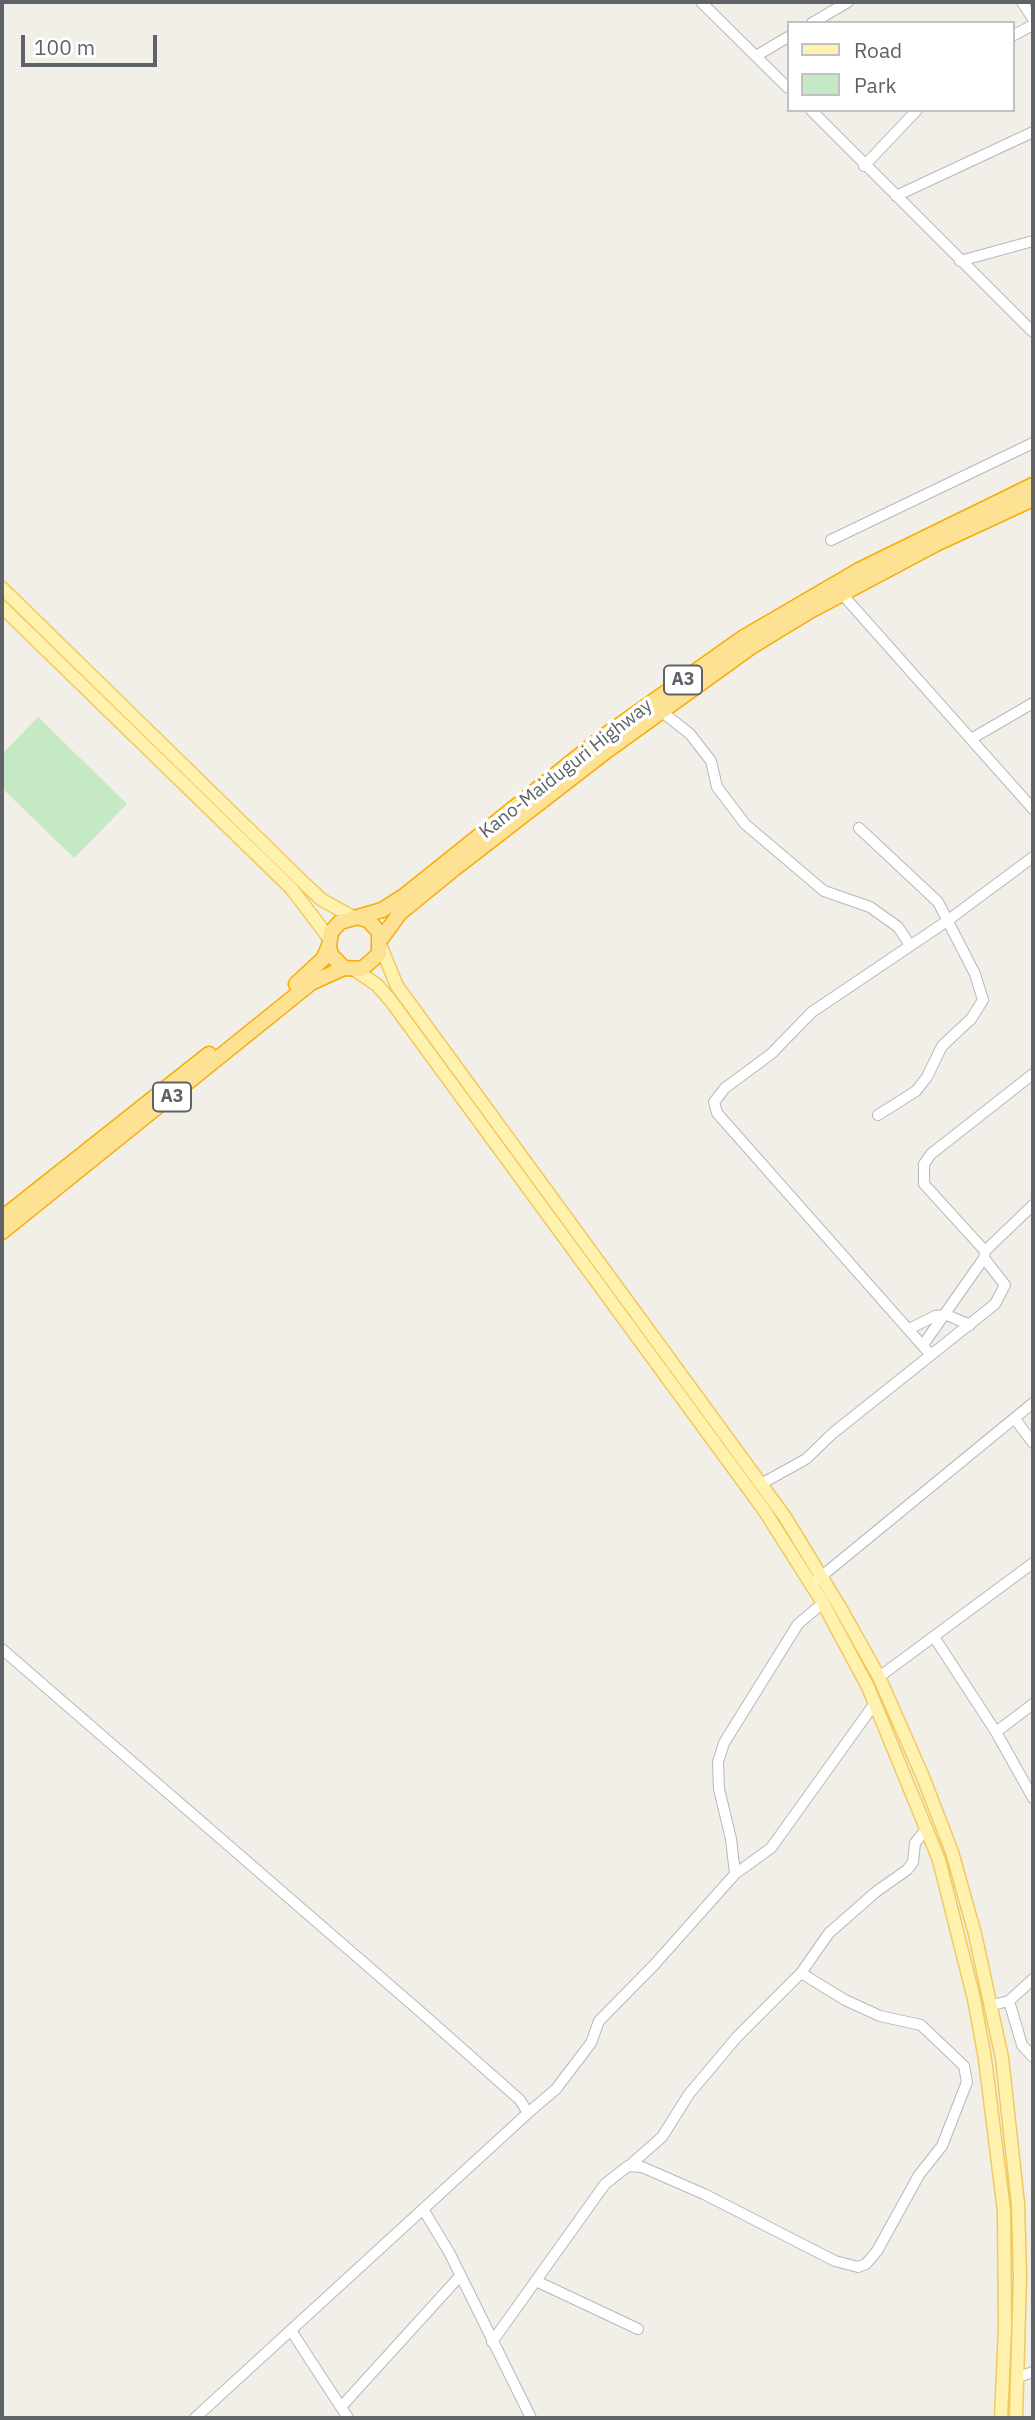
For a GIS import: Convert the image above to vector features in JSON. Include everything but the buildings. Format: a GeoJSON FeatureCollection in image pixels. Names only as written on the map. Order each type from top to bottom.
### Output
{"type":"FeatureCollection","features":[{"type":"Feature","properties":{"kind":"highway","name":"Kano-Maiduguri Highway"},"geometry":{"type":"LineString","coordinates":[[357,917],[382,911],[600,739],[744,637],[859,570],[1033,485]]}},
{"type":"Feature","properties":{"kind":"highway","name":"Kano-Maiduguri Highway"},"geometry":{"type":"LineString","coordinates":[[381,943],[401,913],[662,711],[751,648],[842,594],[936,544],[1033,499]]}},
{"type":"Feature","properties":{"kind":"highway","name":"A3"},"geometry":{"type":"LineString","coordinates":[[2,1219],[305,977],[323,959],[335,926],[357,917]]}},
{"type":"Feature","properties":{"kind":"highway"},"geometry":{"type":"LineString","coordinates":[[357,917],[374,925],[381,943]]}},
{"type":"Feature","properties":{"kind":"highway"},"geometry":{"type":"LineString","coordinates":[[329,942],[331,955],[350,969]]}},
{"type":"Feature","properties":{"kind":"highway","name":"A3"},"geometry":{"type":"LineString","coordinates":[[2,1232],[311,983],[375,960],[381,943]]}},
{"type":"Feature","properties":{"kind":"main road"},"geometry":{"type":"LineString","coordinates":[[2,588],[322,900],[357,917]]}},
{"type":"Feature","properties":{"kind":"main road"},"geometry":{"type":"LineString","coordinates":[[2,607],[291,888],[329,942]]}},
{"type":"Feature","properties":{"kind":"main road"},"geometry":{"type":"LineString","coordinates":[[381,943],[397,986],[761,1484],[816,1580],[878,1677],[952,1852],[992,2005],[1011,2130],[1018,2204],[1017,2418]]}},
{"type":"Feature","properties":{"kind":"main road"},"geometry":{"type":"LineString","coordinates":[[350,969],[370,979],[391,1002],[816,1580],[823,1603],[875,1703],[939,1860],[974,1999],[999,2156],[1006,2265],[1001,2418]]}},
{"type":"Feature","properties":{"kind":"street"},"geometry":{"type":"LineString","coordinates":[[814,21],[833,5],[848,2]]}},
{"type":"Feature","properties":{"kind":"street"},"geometry":{"type":"LineString","coordinates":[[1022,2],[1033,19]]}},
{"type":"Feature","properties":{"kind":"street"},"geometry":{"type":"LineString","coordinates":[[706,4],[786,86]]}},
{"type":"Feature","properties":{"kind":"street"},"geometry":{"type":"LineString","coordinates":[[1014,35],[1033,24]]}},
{"type":"Feature","properties":{"kind":"street"},"geometry":{"type":"LineString","coordinates":[[756,56],[786,38]]}},
{"type":"Feature","properties":{"kind":"street"},"geometry":{"type":"LineString","coordinates":[[814,112],[864,166],[1033,332]]}},
{"type":"Feature","properties":{"kind":"street"},"geometry":{"type":"LineString","coordinates":[[864,166],[915,112]]}},
{"type":"Feature","properties":{"kind":"street"},"geometry":{"type":"LineString","coordinates":[[897,196],[1033,132]]}},
{"type":"Feature","properties":{"kind":"street"},"geometry":{"type":"LineString","coordinates":[[960,261],[1033,241]]}},
{"type":"Feature","properties":{"kind":"street"},"geometry":{"type":"LineString","coordinates":[[831,540],[1033,443]]}},
{"type":"Feature","properties":{"kind":"street"},"geometry":{"type":"LineString","coordinates":[[842,594],[1033,809]]}},
{"type":"Feature","properties":{"kind":"street"},"geometry":{"type":"LineString","coordinates":[[971,738],[1033,703]]}},
{"type":"Feature","properties":{"kind":"street"},"geometry":{"type":"LineString","coordinates":[[662,711],[690,734],[711,761],[717,787],[745,824],[824,891],[870,907],[889,920],[898,927],[910,945]]}},
{"type":"Feature","properties":{"kind":"street"},"geometry":{"type":"LineString","coordinates":[[859,828],[938,902],[975,974],[983,1000],[979,1009],[942,1046],[916,1091],[878,1115]]}},
{"type":"Feature","properties":{"kind":"street"},"geometry":{"type":"LineString","coordinates":[[927,1350],[717,1113],[714,1102],[725,1088],[771,1054],[812,1013],[947,921],[1033,857]]}},
{"type":"Feature","properties":{"kind":"street"},"geometry":{"type":"LineString","coordinates":[[761,1484],[806,1459],[927,1350],[970,1325],[995,1304],[1005,1284],[924,1184],[924,1164],[931,1154],[1033,1074]]}},
{"type":"Feature","properties":{"kind":"street"},"geometry":{"type":"LineString","coordinates":[[927,1350],[984,1255],[1033,1205]]}},
{"type":"Feature","properties":{"kind":"street"},"geometry":{"type":"LineString","coordinates":[[909,1329],[935,1316],[947,1315],[970,1325]]}},
{"type":"Feature","properties":{"kind":"street"},"geometry":{"type":"LineString","coordinates":[[816,1580],[1033,1403]]}},
{"type":"Feature","properties":{"kind":"street"},"geometry":{"type":"LineString","coordinates":[[1015,1419],[1033,1443]]}},
{"type":"Feature","properties":{"kind":"street"},"geometry":{"type":"LineString","coordinates":[[878,1677],[1033,1563]]}},
{"type":"Feature","properties":{"kind":"street"},"geometry":{"type":"LineString","coordinates":[[735,1874],[731,1839],[719,1789],[718,1762],[724,1743],[798,1624],[823,1603]]}},
{"type":"Feature","properties":{"kind":"street"},"geometry":{"type":"LineString","coordinates":[[934,1637],[996,1732],[1033,1798]]}},
{"type":"Feature","properties":{"kind":"street"},"geometry":{"type":"LineString","coordinates":[[2,1649],[423,2014],[520,2101],[528,2113]]}},
{"type":"Feature","properties":{"kind":"street"},"geometry":{"type":"LineString","coordinates":[[195,2418],[556,2090],[591,2043],[599,2021],[654,1965],[735,1874],[771,1848],[875,1703]]}},
{"type":"Feature","properties":{"kind":"street"},"geometry":{"type":"LineString","coordinates":[[996,1732],[1033,1704]]}},
{"type":"Feature","properties":{"kind":"street"},"geometry":{"type":"LineString","coordinates":[[492,2342],[605,2184],[662,2137],[689,2094],[737,2037],[801,1973],[830,1933],[877,1891],[907,1870],[913,1862],[915,1843],[928,1828]]}},
{"type":"Feature","properties":{"kind":"street"},"geometry":{"type":"LineString","coordinates":[[628,2166],[642,2167],[704,2194],[835,2261],[858,2267],[866,2264],[877,2251],[919,2175],[942,2146],[967,2082],[964,2066],[920,2025],[880,2016],[845,2000],[801,1973]]}},
{"type":"Feature","properties":{"kind":"street"},"geometry":{"type":"LineString","coordinates":[[992,2005],[1009,2001],[1033,1979]]}},
{"type":"Feature","properties":{"kind":"street"},"geometry":{"type":"LineString","coordinates":[[1009,2001],[1022,2045],[1033,2057]]}},
{"type":"Feature","properties":{"kind":"street"},"geometry":{"type":"LineString","coordinates":[[423,2209],[460,2276],[531,2418]]}},
{"type":"Feature","properties":{"kind":"street"},"geometry":{"type":"LineString","coordinates":[[341,2407],[460,2276]]}},
{"type":"Feature","properties":{"kind":"street"},"geometry":{"type":"LineString","coordinates":[[536,2281],[638,2329]]}},
{"type":"Feature","properties":{"kind":"street"},"geometry":{"type":"LineString","coordinates":[[292,2332],[348,2418]]}},
{"type":"Feature","properties":{"kind":"street"},"geometry":{"type":"LineString","coordinates":[[1018,2377],[1033,2372]]}},
{"type":"Feature","properties":{"kind":"green space"},"geometry":{"type":"Polygon","coordinates":[[[38,717],[127,804],[74,858],[2,788],[2,754],[38,717]]]}}]}
